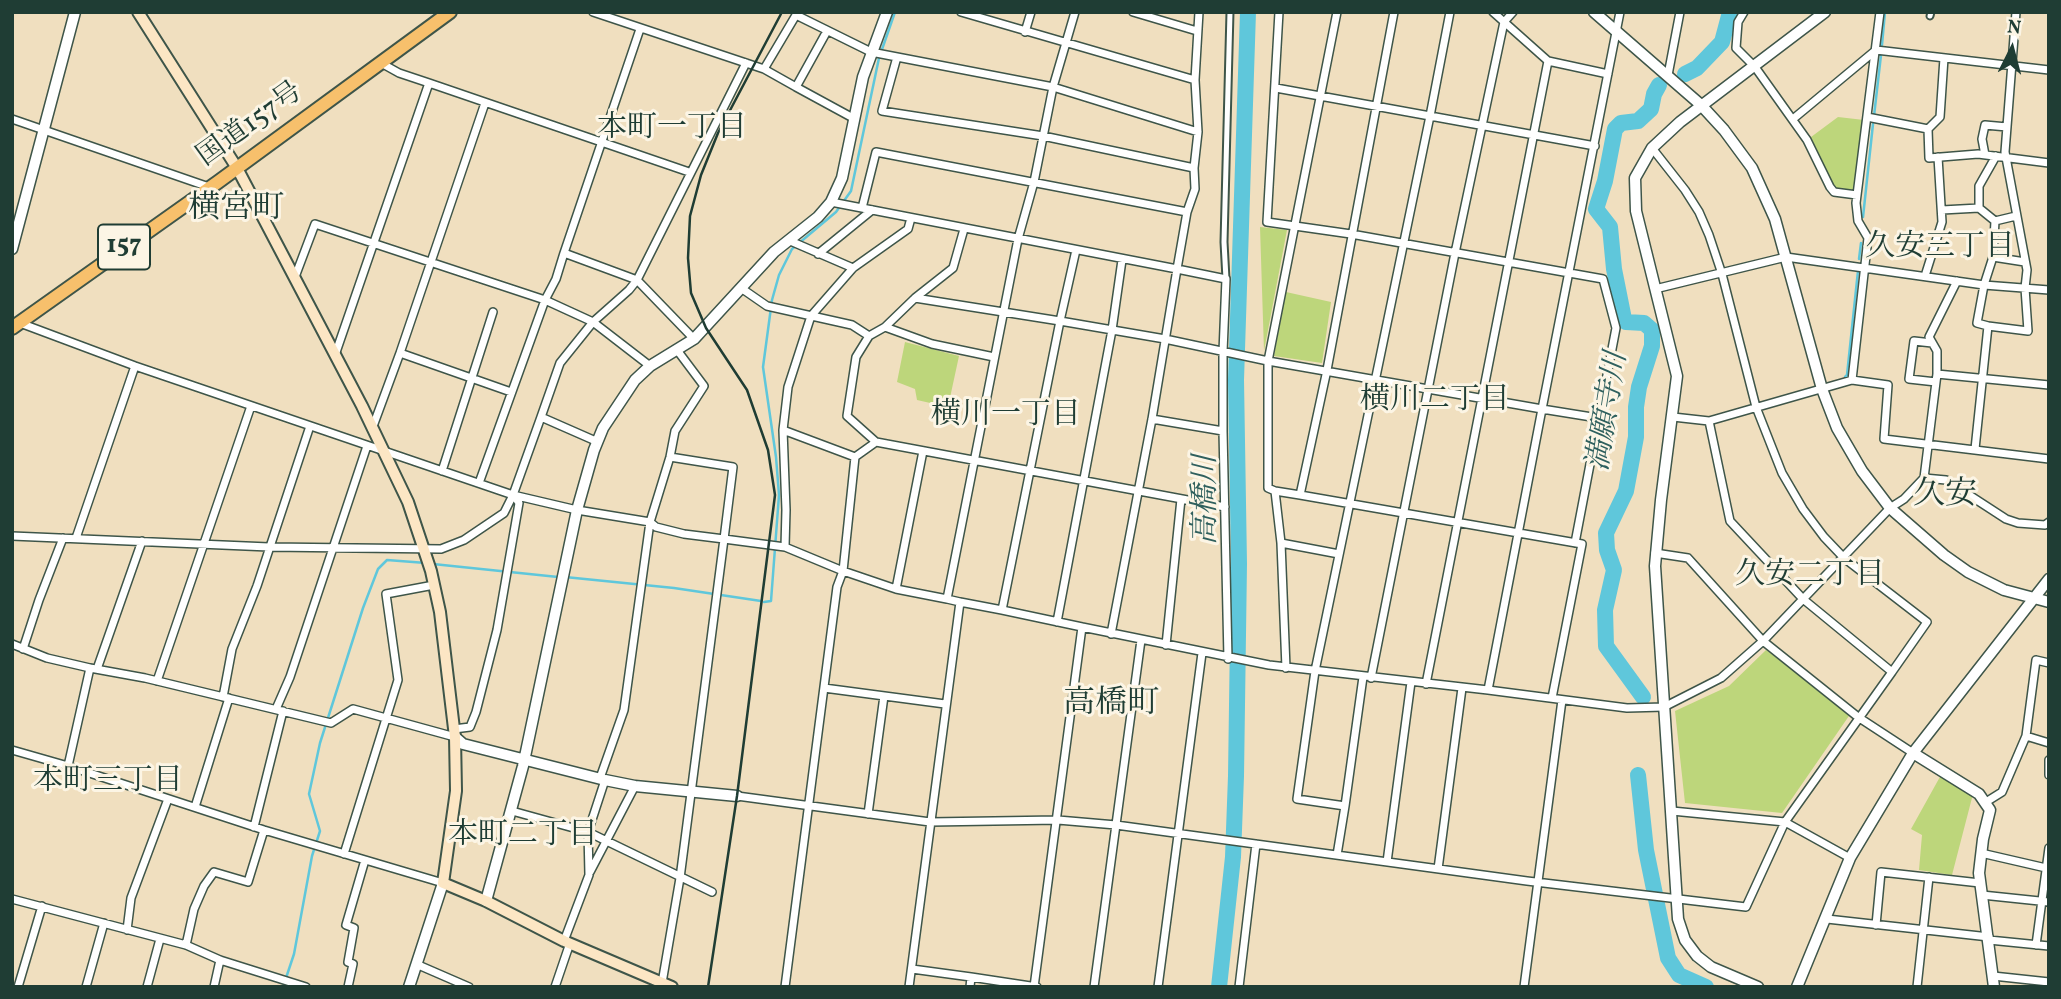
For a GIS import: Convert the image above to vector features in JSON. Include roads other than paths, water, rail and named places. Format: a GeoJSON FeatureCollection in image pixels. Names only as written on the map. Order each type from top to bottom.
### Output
{"type":"FeatureCollection","features":[{"type":"Feature","properties":{"kind":"highway","name":"国道157号"},"geometry":{"type":"LineString","coordinates":[[15,324],[237,168],[450,12]]}},
{"type":"Feature","properties":{"kind":"main road"},"geometry":{"type":"LineString","coordinates":[[138,12],[237,168],[408,502],[427,559],[440,612],[454,733],[456,790],[443,883],[659,984]]}},
{"type":"Feature","properties":{"kind":"street"},"geometry":{"type":"LineString","coordinates":[[12,249],[75,12]]}},
{"type":"Feature","properties":{"kind":"street"},"geometry":{"type":"LineString","coordinates":[[593,12],[764,69],[853,118]]}},
{"type":"Feature","properties":{"kind":"street"},"geometry":{"type":"LineString","coordinates":[[838,204],[853,118],[877,53],[887,12]]}},
{"type":"Feature","properties":{"kind":"street"},"geometry":{"type":"LineString","coordinates":[[961,12],[1195,80]]}},
{"type":"Feature","properties":{"kind":"street"},"geometry":{"type":"LineString","coordinates":[[1026,32],[1031,12]]}},
{"type":"Feature","properties":{"kind":"street"},"geometry":{"type":"LineString","coordinates":[[947,599],[1018,239],[1034,182],[1053,87],[1074,12]]}},
{"type":"Feature","properties":{"kind":"street"},"geometry":{"type":"LineString","coordinates":[[1133,12],[1198,31]]}},
{"type":"Feature","properties":{"kind":"street"},"geometry":{"type":"LineString","coordinates":[[1111,634],[1152,419],[1187,212],[1195,189],[1194,168],[1198,132],[1195,80],[1199,12]]}},
{"type":"Feature","properties":{"kind":"street"},"geometry":{"type":"LineString","coordinates":[[1228,659],[1223,352],[1230,12]]}},
{"type":"Feature","properties":{"kind":"street"},"geometry":{"type":"LineString","coordinates":[[1279,12],[1267,222],[1351,234],[1604,279],[1616,328],[1575,543]]}},
{"type":"Feature","properties":{"kind":"street"},"geometry":{"type":"LineString","coordinates":[[1337,12],[1264,360],[1268,488],[1582,544],[1552,698]]}},
{"type":"Feature","properties":{"kind":"street"},"geometry":{"type":"LineString","coordinates":[[1300,495],[1327,370],[1394,12]]}},
{"type":"Feature","properties":{"kind":"street"},"geometry":{"type":"LineString","coordinates":[[1345,806],[1297,799],[1315,671],[1450,12]]}},
{"type":"Feature","properties":{"kind":"street"},"geometry":{"type":"LineString","coordinates":[[1493,12],[1548,61],[1608,74]]}},
{"type":"Feature","properties":{"kind":"street"},"geometry":{"type":"LineString","coordinates":[[1337,855],[1367,678],[1405,513],[1455,253],[1504,22],[1513,12]]}},
{"type":"Feature","properties":{"kind":"street"},"geometry":{"type":"LineString","coordinates":[[1594,12],[1700,105],[1724,130],[1752,168],[1775,219],[1822,389],[1837,428],[1862,471],[1890,508],[1968,572],[2004,590],[2049,602]]}},
{"type":"Feature","properties":{"kind":"street"},"geometry":{"type":"LineString","coordinates":[[1488,690],[1620,12]]}},
{"type":"Feature","properties":{"kind":"street"},"geometry":{"type":"LineString","coordinates":[[1668,75],[1680,12]]}},
{"type":"Feature","properties":{"kind":"street"},"geometry":{"type":"LineString","coordinates":[[1744,12],[1738,22],[1736,48],[1755,67],[1807,140],[1834,192],[1857,195]]}},
{"type":"Feature","properties":{"kind":"street"},"geometry":{"type":"LineString","coordinates":[[1758,987],[1711,967],[1697,956],[1685,940],[1678,919],[1655,553],[1677,376],[1636,211],[1635,178],[1652,148],[1700,105],[1755,67],[1825,12]]}},
{"type":"Feature","properties":{"kind":"street"},"geometry":{"type":"LineString","coordinates":[[1852,380],[1868,238],[1858,221],[1857,195],[1880,12]]}},
{"type":"Feature","properties":{"kind":"street"},"geometry":{"type":"LineString","coordinates":[[1995,221],[1993,257],[1984,285],[1977,323],[2028,331],[2025,261],[2006,158],[2016,12]]}},
{"type":"Feature","properties":{"kind":"street"},"geometry":{"type":"LineString","coordinates":[[764,69],[796,15],[877,53],[1053,87],[1198,132]]}},
{"type":"Feature","properties":{"kind":"street"},"geometry":{"type":"LineString","coordinates":[[479,483],[545,300],[556,279],[640,29]]}},
{"type":"Feature","properties":{"kind":"street"},"geometry":{"type":"LineString","coordinates":[[796,87],[827,31]]}},
{"type":"Feature","properties":{"kind":"street"},"geometry":{"type":"LineString","coordinates":[[1793,120],[1875,50],[2049,70]]}},
{"type":"Feature","properties":{"kind":"street"},"geometry":{"type":"LineString","coordinates":[[897,57],[882,111],[1043,136],[1194,168]]}},
{"type":"Feature","properties":{"kind":"street"},"geometry":{"type":"LineString","coordinates":[[1927,129],[1940,117],[1944,58]]}},
{"type":"Feature","properties":{"kind":"street"},"geometry":{"type":"LineString","coordinates":[[1426,684],[1548,61]]}},
{"type":"Feature","properties":{"kind":"street"},"geometry":{"type":"LineString","coordinates":[[381,62],[399,72],[485,103],[690,172]]}},
{"type":"Feature","properties":{"kind":"street"},"geometry":{"type":"LineString","coordinates":[[12,536],[269,547],[335,547],[427,559],[464,540],[504,513],[561,363],[593,322],[637,280],[747,63]]}},
{"type":"Feature","properties":{"kind":"street"},"geometry":{"type":"LineString","coordinates":[[335,355],[429,82]]}},
{"type":"Feature","properties":{"kind":"street"},"geometry":{"type":"LineString","coordinates":[[1276,88],[1595,146]]}},
{"type":"Feature","properties":{"kind":"street"},"geometry":{"type":"LineString","coordinates":[[372,429],[485,103]]}},
{"type":"Feature","properties":{"kind":"street"},"geometry":{"type":"LineString","coordinates":[[1867,117],[1927,129]]}},
{"type":"Feature","properties":{"kind":"street"},"geometry":{"type":"LineString","coordinates":[[12,119],[209,187]]}},
{"type":"Feature","properties":{"kind":"street"},"geometry":{"type":"LineString","coordinates":[[1985,155],[1982,139],[1985,125],[2007,127]]}},
{"type":"Feature","properties":{"kind":"street"},"geometry":{"type":"LineString","coordinates":[[1927,129],[1929,158],[1985,155],[2049,163]]}},
{"type":"Feature","properties":{"kind":"street"},"geometry":{"type":"LineString","coordinates":[[454,733],[463,744],[635,786],[930,821],[1058,820],[1116,825],[1538,883],[1746,907],[1785,822],[1927,622],[1844,558],[1803,509],[1782,473],[1756,407],[1722,274],[1699,212],[1652,148]]}},
{"type":"Feature","properties":{"kind":"street"},"geometry":{"type":"LineString","coordinates":[[862,208],[876,152],[1187,212]]}},
{"type":"Feature","properties":{"kind":"street"},"geometry":{"type":"LineString","coordinates":[[1979,208],[1979,186],[1996,156]]}},
{"type":"Feature","properties":{"kind":"street"},"geometry":{"type":"LineString","coordinates":[[1925,276],[1942,222],[1938,157]]}},
{"type":"Feature","properties":{"kind":"street"},"geometry":{"type":"LineString","coordinates":[[486,901],[512,811],[577,510],[603,428],[635,380],[650,366],[694,339],[741,288],[818,216],[838,204],[1226,279]]}},
{"type":"Feature","properties":{"kind":"street"},"geometry":{"type":"LineString","coordinates":[[1942,210],[1979,208],[1995,221]]}},
{"type":"Feature","properties":{"kind":"street"},"geometry":{"type":"LineString","coordinates":[[818,254],[872,210]]}},
{"type":"Feature","properties":{"kind":"street"},"geometry":{"type":"LineString","coordinates":[[1995,221],[2016,216]]}},
{"type":"Feature","properties":{"kind":"street"},"geometry":{"type":"LineString","coordinates":[[779,547],[786,510],[783,430],[788,387],[811,316],[853,268],[908,229],[911,218]]}},
{"type":"Feature","properties":{"kind":"street"},"geometry":{"type":"LineString","coordinates":[[295,277],[315,224],[545,300],[593,322],[650,366]]}},
{"type":"Feature","properties":{"kind":"street"},"geometry":{"type":"LineString","coordinates":[[964,229],[953,268],[884,327],[869,336],[856,357],[847,416],[876,442],[1225,507]]}},
{"type":"Feature","properties":{"kind":"street"},"geometry":{"type":"LineString","coordinates":[[790,241],[853,268]]}},
{"type":"Feature","properties":{"kind":"street"},"geometry":{"type":"LineString","coordinates":[[1002,610],[1076,250]]}},
{"type":"Feature","properties":{"kind":"street"},"geometry":{"type":"LineString","coordinates":[[564,253],[637,280],[694,339]]}},
{"type":"Feature","properties":{"kind":"street"},"geometry":{"type":"LineString","coordinates":[[1655,289],[1786,257],[1984,285],[2049,290]]}},
{"type":"Feature","properties":{"kind":"street"},"geometry":{"type":"LineString","coordinates":[[1993,257],[2025,261]]}},
{"type":"Feature","properties":{"kind":"street"},"geometry":{"type":"LineString","coordinates":[[1058,622],[1112,330],[1122,260]]}},
{"type":"Feature","properties":{"kind":"street"},"geometry":{"type":"LineString","coordinates":[[15,324],[513,495],[577,510],[650,522],[656,527],[684,534],[779,547],[896,589],[1228,659],[1627,708],[1664,707],[1721,678],[1763,641],[1890,508],[1924,478],[1937,378],[1937,351],[1929,337],[1957,281]]}},
{"type":"Feature","properties":{"kind":"street"},"geometry":{"type":"LineString","coordinates":[[741,288],[770,307],[852,325],[869,336]]}},
{"type":"Feature","properties":{"kind":"street"},"geometry":{"type":"LineString","coordinates":[[915,298],[1166,339],[1264,360],[1598,418]]}},
{"type":"Feature","properties":{"kind":"street"},"geometry":{"type":"LineString","coordinates":[[442,471],[493,313]]}},
{"type":"Feature","properties":{"kind":"street"},"geometry":{"type":"LineString","coordinates":[[1975,449],[1988,326]]}},
{"type":"Feature","properties":{"kind":"street"},"geometry":{"type":"LineString","coordinates":[[884,327],[932,344],[994,357]]}},
{"type":"Feature","properties":{"kind":"street"},"geometry":{"type":"LineString","coordinates":[[1932,343],[1914,341],[1909,379],[1983,379],[2049,385]]}},
{"type":"Feature","properties":{"kind":"street"},"geometry":{"type":"LineString","coordinates":[[589,874],[588,832],[624,710],[650,522],[675,431],[704,386],[677,350]]}},
{"type":"Feature","properties":{"kind":"street"},"geometry":{"type":"LineString","coordinates":[[400,353],[511,392]]}},
{"type":"Feature","properties":{"kind":"street"},"geometry":{"type":"LineString","coordinates":[[76,538],[135,366]]}},
{"type":"Feature","properties":{"kind":"street"},"geometry":{"type":"LineString","coordinates":[[1673,417],[1709,421],[1852,380],[1888,385],[1884,439],[2049,459]]}},
{"type":"Feature","properties":{"kind":"street"},"geometry":{"type":"LineString","coordinates":[[157,681],[251,406]]}},
{"type":"Feature","properties":{"kind":"street"},"geometry":{"type":"LineString","coordinates":[[541,417],[598,442]]}},
{"type":"Feature","properties":{"kind":"street"},"geometry":{"type":"LineString","coordinates":[[1152,419],[1223,431]]}},
{"type":"Feature","properties":{"kind":"street"},"geometry":{"type":"LineString","coordinates":[[1709,421],[1730,521],[1803,600],[1892,672]]}},
{"type":"Feature","properties":{"kind":"street"},"geometry":{"type":"LineString","coordinates":[[195,807],[226,698],[232,649],[310,426]]}},
{"type":"Feature","properties":{"kind":"street"},"geometry":{"type":"LineString","coordinates":[[783,430],[855,457]]}},
{"type":"Feature","properties":{"kind":"street"},"geometry":{"type":"LineString","coordinates":[[785,987],[837,587],[843,571],[855,457],[876,442]]}},
{"type":"Feature","properties":{"kind":"street"},"geometry":{"type":"LineString","coordinates":[[254,827],[280,710],[367,446]]}},
{"type":"Feature","properties":{"kind":"street"},"geometry":{"type":"LineString","coordinates":[[896,589],[923,452]]}},
{"type":"Feature","properties":{"kind":"street"},"geometry":{"type":"LineString","coordinates":[[659,984],[680,878],[733,467],[670,457]]}},
{"type":"Feature","properties":{"kind":"street"},"geometry":{"type":"LineString","coordinates":[[1924,478],[1946,480],[2006,519],[2018,523],[2045,525],[2049,522]]}},
{"type":"Feature","properties":{"kind":"street"},"geometry":{"type":"LineString","coordinates":[[1275,491],[1281,543],[1286,668]]}},
{"type":"Feature","properties":{"kind":"street"},"geometry":{"type":"LineString","coordinates":[[12,644],[93,668],[327,722],[353,709],[385,720],[454,733],[470,727],[497,629],[519,503],[513,495]]}},
{"type":"Feature","properties":{"kind":"street"},"geometry":{"type":"LineString","coordinates":[[1166,645],[1181,499]]}},
{"type":"Feature","properties":{"kind":"street"},"geometry":{"type":"LineString","coordinates":[[23,649],[63,538]]}},
{"type":"Feature","properties":{"kind":"street"},"geometry":{"type":"LineString","coordinates":[[68,766],[93,668],[142,541]]}},
{"type":"Feature","properties":{"kind":"street"},"geometry":{"type":"LineString","coordinates":[[1281,543],[1339,554]]}},
{"type":"Feature","properties":{"kind":"street"},"geometry":{"type":"LineString","coordinates":[[1655,553],[1688,558],[1763,641],[1858,717],[1979,794],[1990,810],[1980,853],[1980,883],[1994,982],[2049,982]]}},
{"type":"Feature","properties":{"kind":"street"},"geometry":{"type":"LineString","coordinates":[[1797,987],[1850,859],[1913,753],[2049,579]]}},
{"type":"Feature","properties":{"kind":"street"},"geometry":{"type":"LineString","coordinates":[[344,854],[398,680],[386,594],[434,585]]}},
{"type":"Feature","properties":{"kind":"street"},"geometry":{"type":"LineString","coordinates":[[909,987],[960,602]]}},
{"type":"Feature","properties":{"kind":"street"},"geometry":{"type":"LineString","coordinates":[[912,969],[1035,987],[1082,627]]}},
{"type":"Feature","properties":{"kind":"street"},"geometry":{"type":"LineString","coordinates":[[1094,987],[1141,640]]}},
{"type":"Feature","properties":{"kind":"street"},"geometry":{"type":"LineString","coordinates":[[1158,987],[1202,653]]}},
{"type":"Feature","properties":{"kind":"street"},"geometry":{"type":"LineString","coordinates":[[1986,802],[2002,792],[2026,736],[2036,660],[2049,663]]}},
{"type":"Feature","properties":{"kind":"street"},"geometry":{"type":"LineString","coordinates":[[1388,862],[1411,682]]}},
{"type":"Feature","properties":{"kind":"street"},"geometry":{"type":"LineString","coordinates":[[824,688],[945,704]]}},
{"type":"Feature","properties":{"kind":"street"},"geometry":{"type":"LineString","coordinates":[[1438,869],[1462,688]]}},
{"type":"Feature","properties":{"kind":"street"},"geometry":{"type":"LineString","coordinates":[[868,814],[884,696]]}},
{"type":"Feature","properties":{"kind":"street"},"geometry":{"type":"LineString","coordinates":[[1524,987],[1562,700]]}},
{"type":"Feature","properties":{"kind":"street"},"geometry":{"type":"LineString","coordinates":[[2026,736],[2049,743]]}},
{"type":"Feature","properties":{"kind":"street"},"geometry":{"type":"LineString","coordinates":[[12,750],[322,848],[443,883],[409,987]]}},
{"type":"Feature","properties":{"kind":"street"},"geometry":{"type":"LineString","coordinates":[[2049,760],[2049,775]]}},
{"type":"Feature","properties":{"kind":"street"},"geometry":{"type":"LineString","coordinates":[[555,987],[589,874],[635,786]]}},
{"type":"Feature","properties":{"kind":"street"},"geometry":{"type":"LineString","coordinates":[[127,930],[131,898],[168,799]]}},
{"type":"Feature","properties":{"kind":"street"},"geometry":{"type":"LineString","coordinates":[[512,811],[588,832],[712,892]]}},
{"type":"Feature","properties":{"kind":"street"},"geometry":{"type":"LineString","coordinates":[[1672,811],[1785,822],[1850,859]]}},
{"type":"Feature","properties":{"kind":"street"},"geometry":{"type":"LineString","coordinates":[[187,945],[194,909],[204,886],[214,872],[248,882],[264,830]]}},
{"type":"Feature","properties":{"kind":"street"},"geometry":{"type":"LineString","coordinates":[[1239,987],[1256,844]]}},
{"type":"Feature","properties":{"kind":"street"},"geometry":{"type":"LineString","coordinates":[[2036,945],[2045,902],[2049,848]]}},
{"type":"Feature","properties":{"kind":"street"},"geometry":{"type":"LineString","coordinates":[[1980,853],[2046,868]]}},
{"type":"Feature","properties":{"kind":"street"},"geometry":{"type":"LineString","coordinates":[[348,987],[354,964],[348,962],[354,928],[346,925],[365,860]]}},
{"type":"Feature","properties":{"kind":"street"},"geometry":{"type":"LineString","coordinates":[[1876,925],[1881,872],[1980,883]]}},
{"type":"Feature","properties":{"kind":"street"},"geometry":{"type":"LineString","coordinates":[[1917,987],[1928,877]]}},
{"type":"Feature","properties":{"kind":"street"},"geometry":{"type":"LineString","coordinates":[[1982,895],[2045,902]]}},
{"type":"Feature","properties":{"kind":"street"},"geometry":{"type":"LineString","coordinates":[[12,899],[187,945],[220,960],[306,987]]}},
{"type":"Feature","properties":{"kind":"street"},"geometry":{"type":"LineString","coordinates":[[18,987],[42,906]]}},
{"type":"Feature","properties":{"kind":"street"},"geometry":{"type":"LineString","coordinates":[[1827,919],[2049,946]]}},
{"type":"Feature","properties":{"kind":"street"},"geometry":{"type":"LineString","coordinates":[[86,987],[104,923]]}},
{"type":"Feature","properties":{"kind":"street"},"geometry":{"type":"LineString","coordinates":[[147,987],[160,939]]}},
{"type":"Feature","properties":{"kind":"street"},"geometry":{"type":"LineString","coordinates":[[214,987],[220,960]]}},
{"type":"Feature","properties":{"kind":"street"},"geometry":{"type":"LineString","coordinates":[[416,964],[470,987]]}},
{"type":"Feature","properties":{"kind":"street"},"geometry":{"type":"LineString","coordinates":[[970,987],[971,977]]}},
{"type":"Feature","properties":{"kind":"waterway"},"geometry":{"type":"LineString","coordinates":[[764,602],[771,601],[779,495],[763,367],[772,300],[779,275],[792,249],[836,212],[851,191],[879,58],[895,12]]}},
{"type":"Feature","properties":{"kind":"waterway","name":"高橋川"},"geometry":{"type":"LineString","coordinates":[[1219,987],[1233,857],[1236,776],[1239,564],[1236,380],[1248,12]]}},
{"type":"Feature","properties":{"kind":"waterway","name":"満願寺川"},"geometry":{"type":"LineString","coordinates":[[1685,74],[1697,68],[1722,42],[1730,12]]}},
{"type":"Feature","properties":{"kind":"waterway"},"geometry":{"type":"LineString","coordinates":[[1882,45],[1885,12]]}},
{"type":"Feature","properties":{"kind":"waterway"},"geometry":{"type":"LineString","coordinates":[[1874,116],[1881,55]]}},
{"type":"Feature","properties":{"kind":"waterway","name":"満願寺川"},"geometry":{"type":"LineString","coordinates":[[1643,697],[1606,646],[1605,610],[1614,570],[1607,550],[1606,533],[1626,491],[1636,437],[1639,387],[1652,346],[1652,330],[1644,323],[1626,322],[1624,319],[1614,269],[1610,227],[1596,209],[1605,181],[1615,129],[1621,123],[1638,121],[1651,109],[1659,85]]}},
{"type":"Feature","properties":{"kind":"waterway"},"geometry":{"type":"LineString","coordinates":[[1863,217],[1873,124]]}},
{"type":"Feature","properties":{"kind":"waterway"},"geometry":{"type":"LineString","coordinates":[[1859,259],[1861,243]]}},
{"type":"Feature","properties":{"kind":"waterway"},"geometry":{"type":"LineString","coordinates":[[1845,377],[1858,271]]}},
{"type":"Feature","properties":{"kind":"waterway"},"geometry":{"type":"LineString","coordinates":[[283,987],[294,954],[312,856],[320,831],[309,794],[320,743],[363,608],[378,569],[387,560],[426,563]]}},
{"type":"Feature","properties":{"kind":"waterway"},"geometry":{"type":"LineString","coordinates":[[433,564],[558,577]]}},
{"type":"Feature","properties":{"kind":"waterway"},"geometry":{"type":"LineString","coordinates":[[565,577],[674,588],[761,601]]}},
{"type":"Feature","properties":{"kind":"waterway","name":"満願寺川"},"geometry":{"type":"LineString","coordinates":[[1638,775],[1646,850],[1668,958],[1679,975],[1706,987]]}},
{"type":"Feature","properties":{"kind":"railway"},"geometry":{"type":"LineString","coordinates":[[708,987],[737,796],[775,495],[768,450],[747,390],[706,328],[691,293],[688,258],[690,216],[701,175],[718,133],[782,12]]}},
{"type":"Feature","properties":{"kind":"district","name":"本町一丁目"},"geometry":{"type":"Point","coordinates":[672,130]}},
{"type":"Feature","properties":{"kind":"district","name":"横宮町"},"geometry":{"type":"Point","coordinates":[236,211]}},
{"type":"Feature","properties":{"kind":"district","name":"久安三丁目"},"geometry":{"type":"Point","coordinates":[1940,249]}},
{"type":"Feature","properties":{"kind":"district","name":"横川二丁目"},"geometry":{"type":"Point","coordinates":[1435,402]}},
{"type":"Feature","properties":{"kind":"district","name":"横川一丁目"},"geometry":{"type":"Point","coordinates":[1006,417]}},
{"type":"Feature","properties":{"kind":"district","name":"久安"},"geometry":{"type":"Point","coordinates":[1945,497]}},
{"type":"Feature","properties":{"kind":"district","name":"久安二丁目"},"geometry":{"type":"Point","coordinates":[1810,577]}},
{"type":"Feature","properties":{"kind":"district","name":"高橋町"},"geometry":{"type":"Point","coordinates":[1111,706]}},
{"type":"Feature","properties":{"kind":"district","name":"本町三丁目"},"geometry":{"type":"Point","coordinates":[108,783]}},
{"type":"Feature","properties":{"kind":"district","name":"本町二丁目"},"geometry":{"type":"Point","coordinates":[523,837]}}]}
